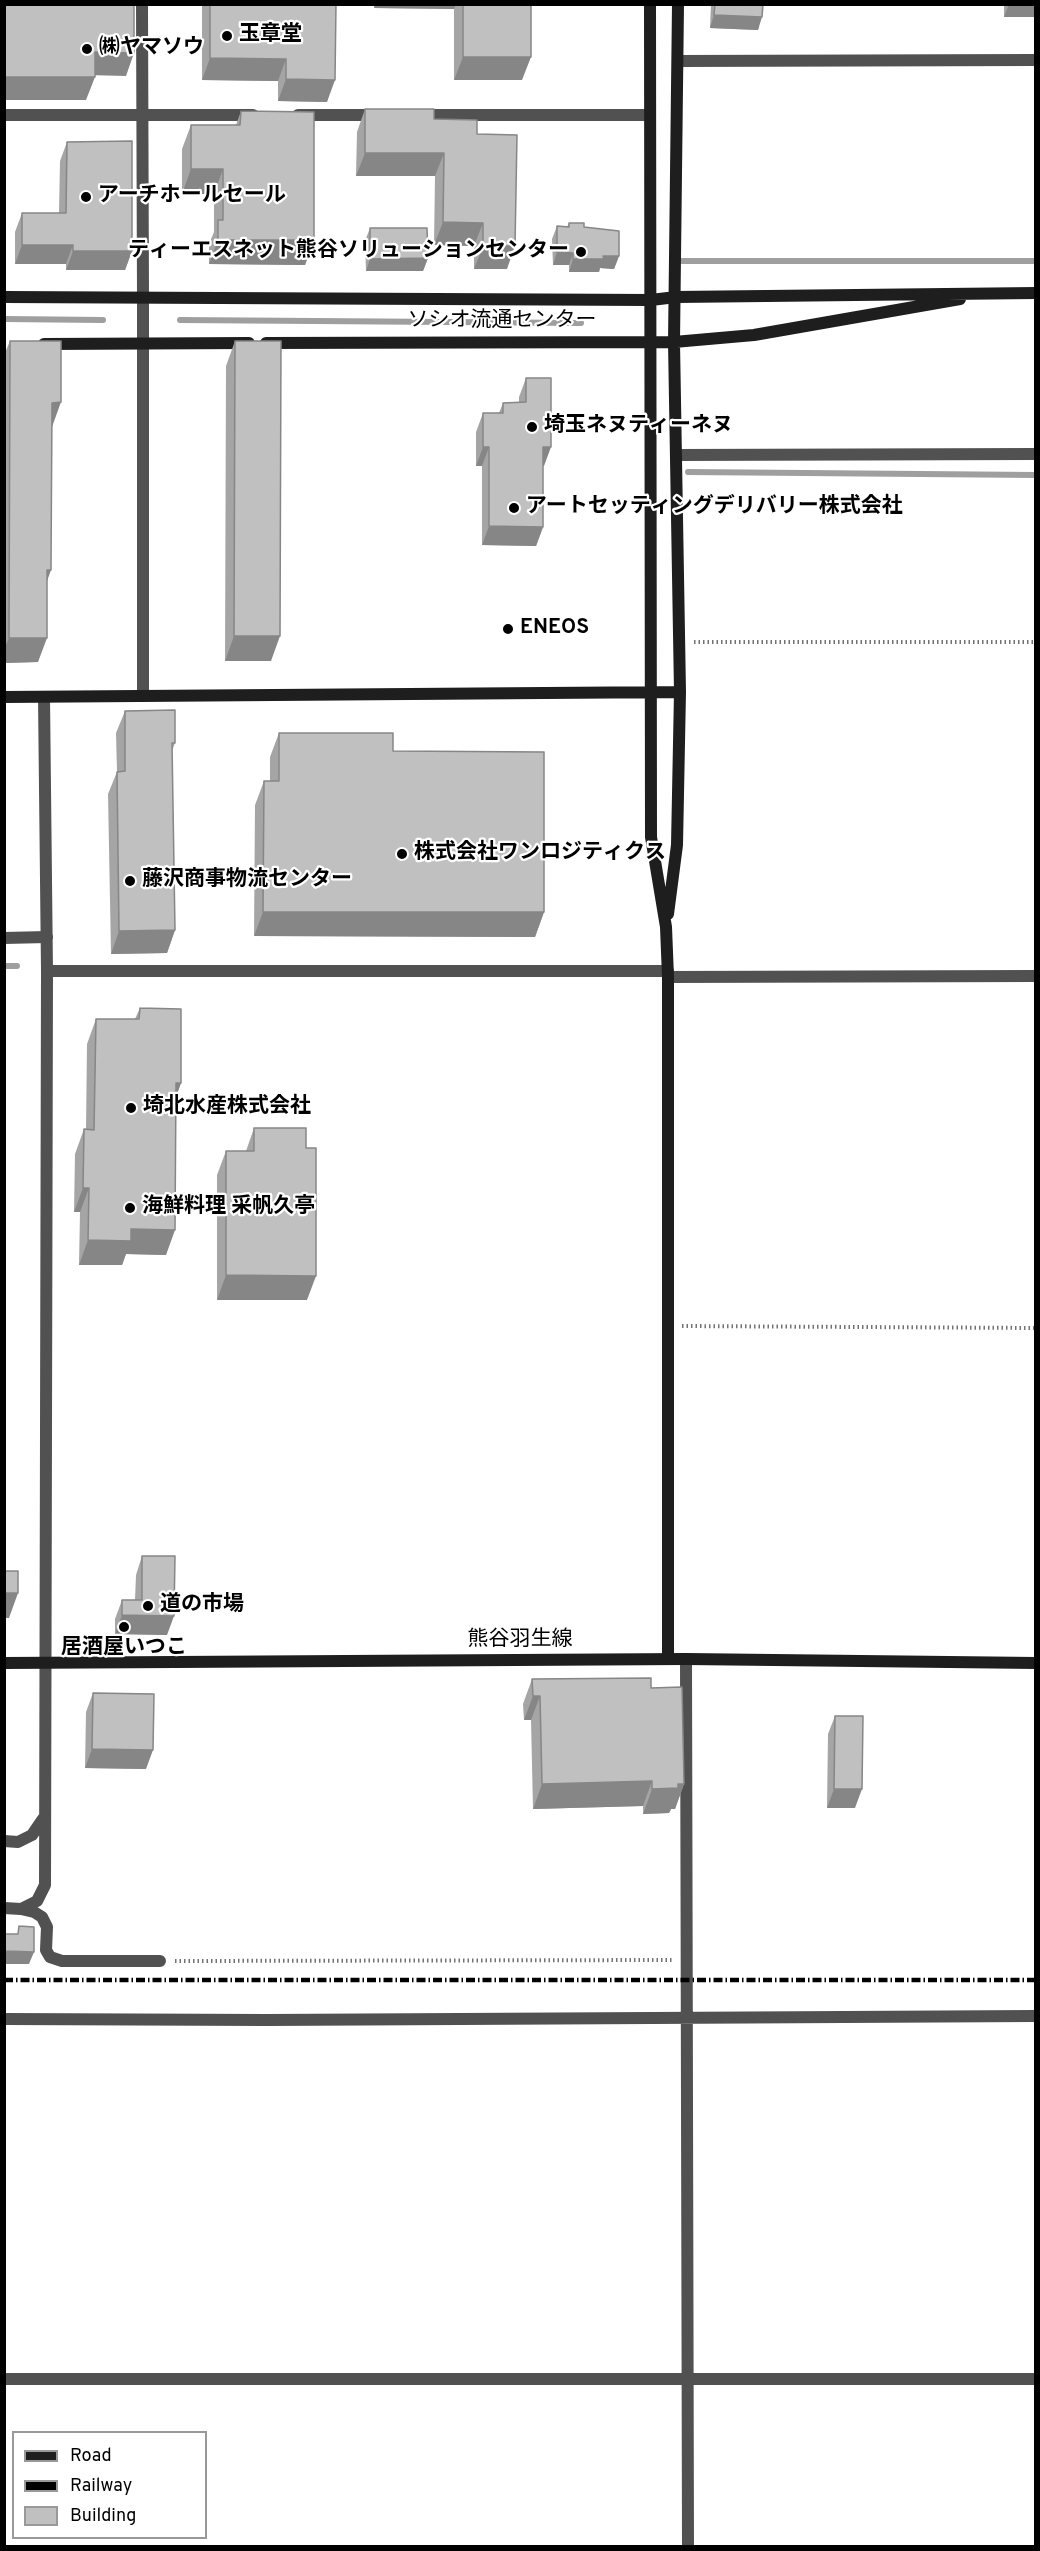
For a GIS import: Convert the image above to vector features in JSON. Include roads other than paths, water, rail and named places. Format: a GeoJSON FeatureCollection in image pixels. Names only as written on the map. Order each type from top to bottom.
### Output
{"type":"FeatureCollection","features":[{"type":"Feature","properties":{"kind":"street"},"geometry":{"type":"LineString","coordinates":[[142,4],[143,696]]}},
{"type":"Feature","properties":{"kind":"street"},"geometry":{"type":"LineString","coordinates":[[650,4],[651,837],[666,927],[668,974],[668,1659]]}},
{"type":"Feature","properties":{"kind":"street"},"geometry":{"type":"LineString","coordinates":[[666,927],[677,845],[681,692],[674,342],[678,4]]}},
{"type":"Feature","properties":{"kind":"street"},"geometry":{"type":"LineString","coordinates":[[678,61],[1035,60]]}},
{"type":"Feature","properties":{"kind":"street"},"geometry":{"type":"LineString","coordinates":[[4,115],[261,115]]}},
{"type":"Feature","properties":{"kind":"street"},"geometry":{"type":"LineString","coordinates":[[285,115],[650,115]]}},
{"type":"Feature","properties":{"kind":"street","name":"ソシオ流通センター"},"geometry":{"type":"LineString","coordinates":[[28,344],[674,342],[754,335],[996,293]]}},
{"type":"Feature","properties":{"kind":"street"},"geometry":{"type":"LineString","coordinates":[[4,297],[651,300],[676,297],[1035,293]]}},
{"type":"Feature","properties":{"kind":"street"},"geometry":{"type":"LineString","coordinates":[[676,455],[1035,454]]}},
{"type":"Feature","properties":{"kind":"street"},"geometry":{"type":"LineString","coordinates":[[4,697],[681,692]]}},
{"type":"Feature","properties":{"kind":"street"},"geometry":{"type":"LineString","coordinates":[[21,1909],[37,1901],[45,1885],[43,1664],[47,938],[44,697]]}},
{"type":"Feature","properties":{"kind":"street"},"geometry":{"type":"LineString","coordinates":[[4,938],[47,938]]}},
{"type":"Feature","properties":{"kind":"street"},"geometry":{"type":"LineString","coordinates":[[47,971],[1035,976]]}},
{"type":"Feature","properties":{"kind":"street","name":"熊谷羽生線"},"geometry":{"type":"LineString","coordinates":[[4,1663],[668,1659],[1035,1663]]}},
{"type":"Feature","properties":{"kind":"street"},"geometry":{"type":"LineString","coordinates":[[686,1659],[688,2547]]}},
{"type":"Feature","properties":{"kind":"street"},"geometry":{"type":"LineString","coordinates":[[4,1841],[18,1842],[32,1835],[43,1819]]}},
{"type":"Feature","properties":{"kind":"street"},"geometry":{"type":"LineString","coordinates":[[4,1908],[34,1911],[42,1917],[46,1927],[46,1950],[50,1957],[62,1960],[160,1961]]}},
{"type":"Feature","properties":{"kind":"street"},"geometry":{"type":"LineString","coordinates":[[4,2019],[1035,2016]]}},
{"type":"Feature","properties":{"kind":"street"},"geometry":{"type":"LineString","coordinates":[[4,2379],[1035,2379]]}},
{"type":"Feature","properties":{"kind":"waterway"},"geometry":{"type":"LineString","coordinates":[[682,261],[1036,261]]}},
{"type":"Feature","properties":{"kind":"waterway"},"geometry":{"type":"LineString","coordinates":[[4,319],[103,320]]}},
{"type":"Feature","properties":{"kind":"waterway"},"geometry":{"type":"LineString","coordinates":[[180,320],[581,323]]}},
{"type":"Feature","properties":{"kind":"waterway"},"geometry":{"type":"LineString","coordinates":[[688,472],[1036,475]]}},
{"type":"Feature","properties":{"kind":"waterway"},"geometry":{"type":"LineString","coordinates":[[4,966],[17,966]]}},
{"type":"Feature","properties":{"kind":"railway"},"geometry":{"type":"LineString","coordinates":[[4,1980],[1036,1980]]}},
{"type":"Feature","properties":{"kind":"place","name":"玉章堂"},"geometry":{"type":"Point","coordinates":[227,36]}},
{"type":"Feature","properties":{"kind":"place","name":"㈱ヤマソウ"},"geometry":{"type":"Point","coordinates":[87,49]}},
{"type":"Feature","properties":{"kind":"place","name":"アーチホールセール"},"geometry":{"type":"Point","coordinates":[86,197]}},
{"type":"Feature","properties":{"kind":"place","name":"ティーエスネット熊谷ソリューションセンター"},"geometry":{"type":"Point","coordinates":[581,252]}},
{"type":"Feature","properties":{"kind":"place","name":"埼玉ネヌティーネヌ"},"geometry":{"type":"Point","coordinates":[532,427]}},
{"type":"Feature","properties":{"kind":"place","name":"アートセッティングデリバリー株式会社"},"geometry":{"type":"Point","coordinates":[514,508]}},
{"type":"Feature","properties":{"kind":"place","name":"ENEOS"},"geometry":{"type":"Point","coordinates":[508,629]}},
{"type":"Feature","properties":{"kind":"place","name":"株式会社ワンロジティクス"},"geometry":{"type":"Point","coordinates":[402,854]}},
{"type":"Feature","properties":{"kind":"place","name":"藤沢商事物流センター"},"geometry":{"type":"Point","coordinates":[130,881]}},
{"type":"Feature","properties":{"kind":"place","name":"埼北水産株式会社"},"geometry":{"type":"Point","coordinates":[131,1108]}},
{"type":"Feature","properties":{"kind":"place","name":"海鮮料理 采帆久亭"},"geometry":{"type":"Point","coordinates":[130,1208]}},
{"type":"Feature","properties":{"kind":"place","name":"道の市場"},"geometry":{"type":"Point","coordinates":[148,1606]}},
{"type":"Feature","properties":{"kind":"place","name":"居酒屋いつこ"},"geometry":{"type":"Point","coordinates":[124,1627]}}]}
